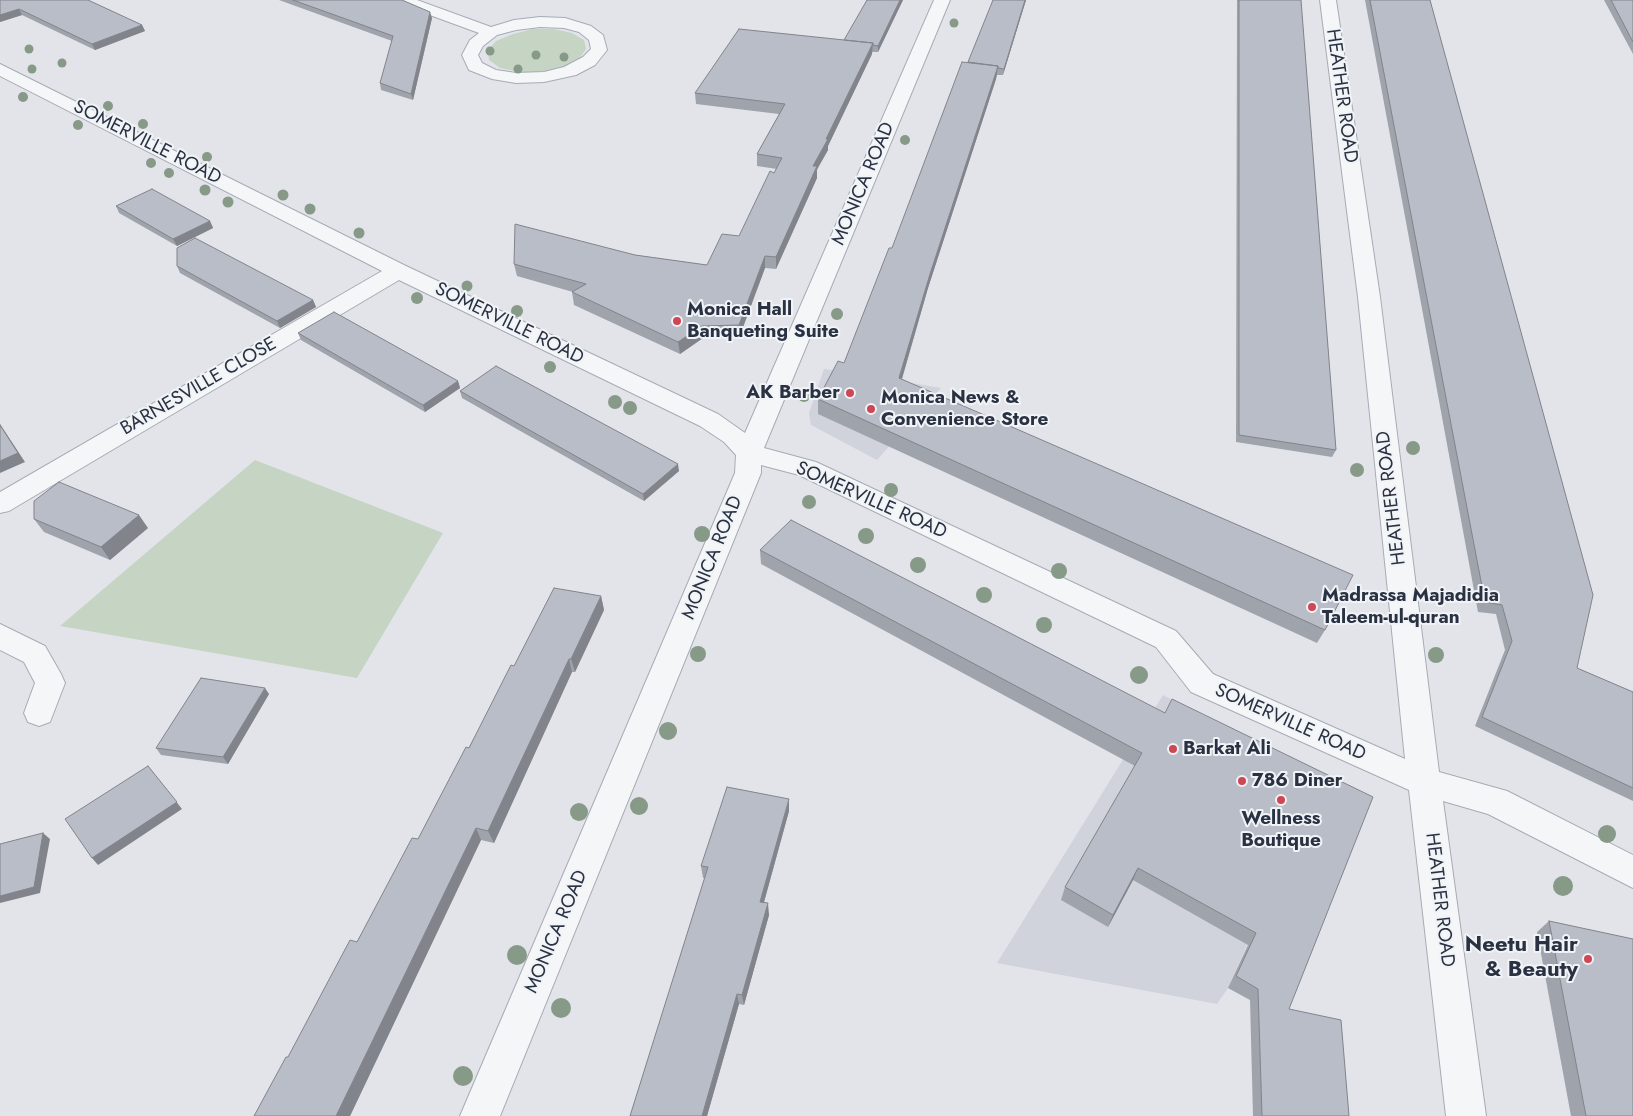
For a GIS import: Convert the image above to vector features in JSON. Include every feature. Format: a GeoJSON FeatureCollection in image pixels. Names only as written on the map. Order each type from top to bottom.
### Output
{"type":"FeatureCollection","features":[{"type":"Feature","properties":{"kind":"street"},"geometry":{"type":"LineString","coordinates":[[402,0],[491,32],[514,25],[540,22],[565,23],[585,29],[597,38],[599,50],[589,61],[570,71],[544,77],[516,78],[492,74],[475,66],[470,55],[476,43],[491,32]]}},
{"type":"Feature","properties":{"kind":"street","name":"MONICA ROAD"},"geometry":{"type":"LineString","coordinates":[[480,1116],[748,473],[749,453],[942,0]]}},
{"type":"Feature","properties":{"kind":"street","name":"HEATHER ROAD"},"geometry":{"type":"LineString","coordinates":[[1328,0],[1368,297],[1424,782],[1466,1116]]}},
{"type":"Feature","properties":{"kind":"street","name":"SOMERVILLE ROAD"},"geometry":{"type":"LineString","coordinates":[[0,69],[398,271],[709,420],[733,436],[749,453],[807,468],[1166,639],[1202,683],[1424,782],[1495,801],[1633,872]]}},
{"type":"Feature","properties":{"kind":"street","name":"BARNESVILLE CLOSE"},"geometry":{"type":"LineString","coordinates":[[0,504],[398,271]]}},
{"type":"Feature","properties":{"kind":"street"},"geometry":{"type":"LineString","coordinates":[[0,636],[35,654],[50,683],[39,713]]}},
{"type":"Feature","properties":{"kind":"shaded area"},"geometry":{"type":"Polygon","coordinates":[[[824,369],[941,388],[877,460],[811,425],[809,413],[824,369]]]}},
{"type":"Feature","properties":{"kind":"shaded area"},"geometry":{"type":"Polygon","coordinates":[[[1163,695],[1317,778],[1317,787],[1228,988],[1217,1004],[997,963],[1163,695]]]}},
{"type":"Feature","properties":{"kind":"green space"},"geometry":{"type":"Polygon","coordinates":[[[533,29],[554,29],[572,33],[584,40],[586,49],[579,59],[563,67],[541,72],[519,72],[500,68],[489,60],[488,50],[496,41],[533,29]]]}},
{"type":"Feature","properties":{"kind":"green space"},"geometry":{"type":"Polygon","coordinates":[[[255,460],[443,533],[357,678],[60,626],[255,460]]]}},
{"type":"Feature","properties":{"kind":"building"},"geometry":{"type":"Polygon","coordinates":[[[0,0],[88,0],[142,25],[92,44],[19,9],[0,15],[0,0]]]}},
{"type":"Feature","properties":{"kind":"building"},"geometry":{"type":"Polygon","coordinates":[[[293,0],[402,0],[430,12],[411,94],[380,83],[393,36],[293,0]]]}},
{"type":"Feature","properties":{"kind":"building"},"geometry":{"type":"Polygon","coordinates":[[[867,0],[900,0],[878,46],[873,45],[873,43],[844,40],[867,0]]]}},
{"type":"Feature","properties":{"kind":"building"},"geometry":{"type":"Polygon","coordinates":[[[993,0],[1025,0],[1004,69],[998,68],[998,66],[968,62],[993,0]]]}},
{"type":"Feature","properties":{"kind":"building"},"geometry":{"type":"Polygon","coordinates":[[[1239,0],[1301,0],[1336,450],[1239,435],[1239,0]]]}},
{"type":"Feature","properties":{"kind":"building"},"geometry":{"type":"Polygon","coordinates":[[[1370,0],[1430,0],[1593,595],[1577,668],[1633,692],[1633,788],[1482,717],[1512,641],[1502,605],[1485,602],[1370,0]]]}},
{"type":"Feature","properties":{"kind":"building"},"geometry":{"type":"Polygon","coordinates":[[[1611,0],[1633,0],[1633,42],[1611,0]]]}},
{"type":"Feature","properties":{"kind":"building"},"geometry":{"type":"Polygon","coordinates":[[[739,29],[873,43],[826,139],[828,139],[813,166],[817,166],[776,257],[765,256],[739,325],[702,326],[678,342],[572,292],[586,284],[514,264],[515,224],[635,255],[707,265],[722,234],[739,236],[770,171],[774,173],[782,158],[757,154],[785,104],[695,93],[739,29]]]}},
{"type":"Feature","properties":{"kind":"building"},"geometry":{"type":"Polygon","coordinates":[[[962,62],[998,66],[930,274],[899,378],[1353,575],[1325,630],[818,399],[838,361],[844,363],[889,248],[892,248],[962,62]]]}},
{"type":"Feature","properties":{"kind":"building"},"geometry":{"type":"Polygon","coordinates":[[[152,189],[210,221],[173,239],[116,206],[152,189]]]}},
{"type":"Feature","properties":{"kind":"building"},"geometry":{"type":"Polygon","coordinates":[[[195,238],[313,300],[277,321],[177,266],[177,248],[195,238]]]}},
{"type":"Feature","properties":{"kind":"building"},"geometry":{"type":"Polygon","coordinates":[[[334,312],[458,381],[423,405],[298,333],[334,312]]]}},
{"type":"Feature","properties":{"kind":"building"},"geometry":{"type":"Polygon","coordinates":[[[496,366],[678,464],[643,494],[460,391],[496,366]]]}},
{"type":"Feature","properties":{"kind":"building"},"geometry":{"type":"Polygon","coordinates":[[[0,425],[18,453],[0,461],[0,425]]]}},
{"type":"Feature","properties":{"kind":"building"},"geometry":{"type":"Polygon","coordinates":[[[59,482],[139,515],[101,547],[34,519],[34,501],[59,482]]]}},
{"type":"Feature","properties":{"kind":"building"},"geometry":{"type":"Polygon","coordinates":[[[791,520],[1165,713],[1172,699],[1373,797],[1289,1009],[1341,1020],[1349,1116],[1262,1116],[1258,989],[1236,976],[1256,933],[1138,868],[1113,915],[1065,887],[1142,753],[760,550],[791,520]]]}},
{"type":"Feature","properties":{"kind":"building"},"geometry":{"type":"Polygon","coordinates":[[[554,588],[601,596],[571,659],[569,659],[488,831],[476,828],[336,1116],[254,1116],[286,1057],[288,1057],[350,940],[357,942],[412,838],[418,839],[466,747],[469,748],[511,665],[514,666],[554,588]]]}},
{"type":"Feature","properties":{"kind":"building"},"geometry":{"type":"Polygon","coordinates":[[[201,678],[265,688],[223,757],[156,748],[201,678]]]}},
{"type":"Feature","properties":{"kind":"building"},"geometry":{"type":"Polygon","coordinates":[[[148,766],[177,802],[92,858],[65,819],[148,766]]]}},
{"type":"Feature","properties":{"kind":"building"},"geometry":{"type":"Polygon","coordinates":[[[727,787],[789,799],[760,902],[768,903],[742,995],[737,994],[702,1116],[630,1116],[708,867],[701,866],[727,787]]]}},
{"type":"Feature","properties":{"kind":"building"},"geometry":{"type":"Polygon","coordinates":[[[43,833],[34,887],[0,896],[0,844],[43,833]]]}},
{"type":"Feature","properties":{"kind":"building"},"geometry":{"type":"Polygon","coordinates":[[[1549,921],[1633,939],[1633,1116],[1586,1116],[1549,921]]]}},
{"type":"Feature","properties":{"kind":"place","name":"Monica Hall Banqueting Suite"},"geometry":{"type":"Point","coordinates":[677,321]}},
{"type":"Feature","properties":{"kind":"place","name":"AK Barber"},"geometry":{"type":"Point","coordinates":[850,393]}},
{"type":"Feature","properties":{"kind":"place","name":"Monica News & Convenience Store"},"geometry":{"type":"Point","coordinates":[871,409]}},
{"type":"Feature","properties":{"kind":"place","name":"Madrassa Majadidia Taleem-ul-quran"},"geometry":{"type":"Point","coordinates":[1312,607]}},
{"type":"Feature","properties":{"kind":"place","name":"Barkat Ali"},"geometry":{"type":"Point","coordinates":[1173,749]}},
{"type":"Feature","properties":{"kind":"place","name":"786 Diner"},"geometry":{"type":"Point","coordinates":[1242,781]}},
{"type":"Feature","properties":{"kind":"place","name":"Wellness Boutique"},"geometry":{"type":"Point","coordinates":[1281,800]}},
{"type":"Feature","properties":{"kind":"place","name":"Neetu Hair & Beauty"},"geometry":{"type":"Point","coordinates":[1588,959]}}]}
